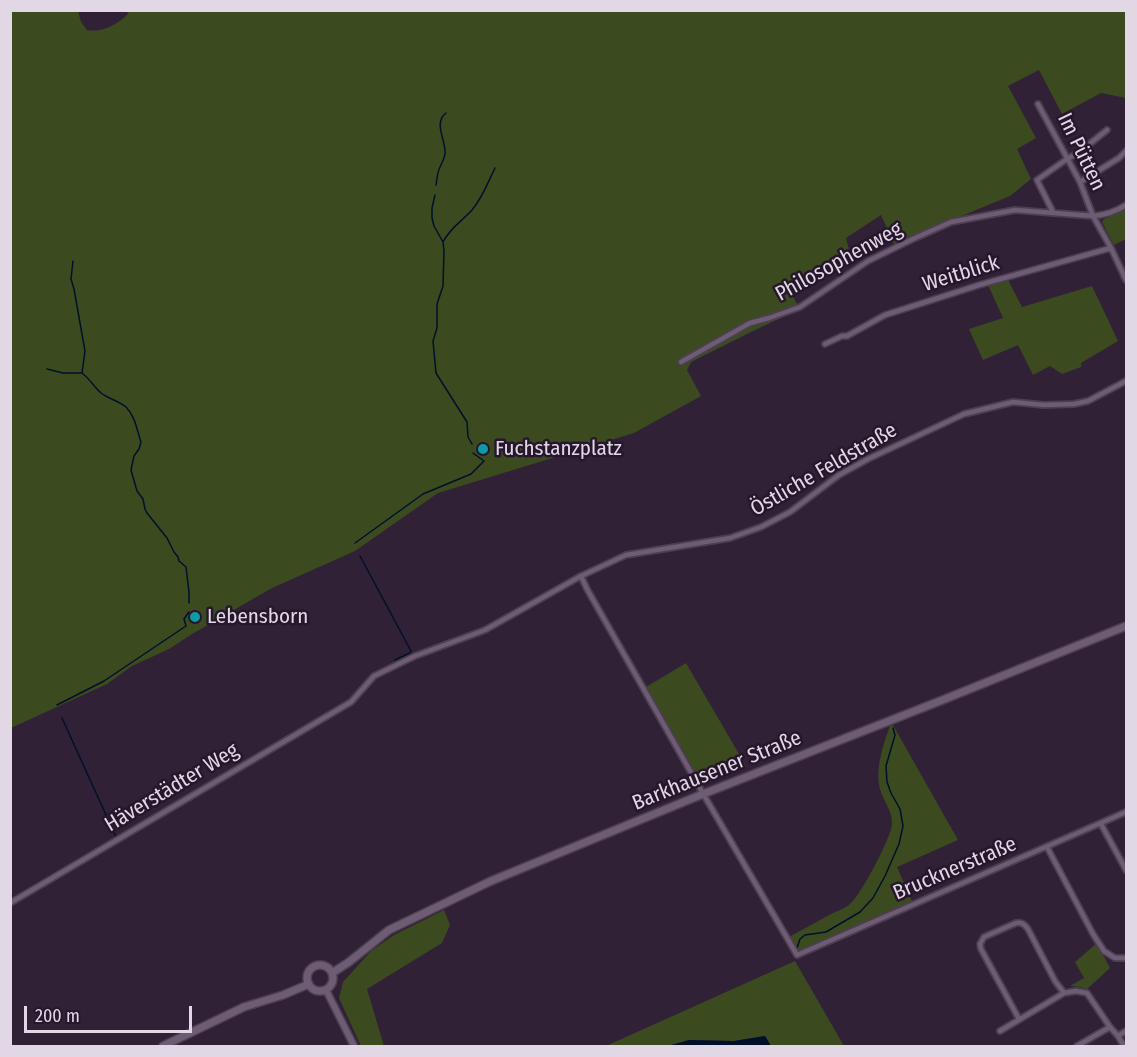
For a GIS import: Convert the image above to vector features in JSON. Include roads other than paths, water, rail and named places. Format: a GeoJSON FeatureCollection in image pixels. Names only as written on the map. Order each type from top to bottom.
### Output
{"type":"FeatureCollection","features":[{"type":"Feature","properties":{"kind":"main road","name":"Barkhausener Straße"},"geometry":{"type":"LineString","coordinates":[[332,973],[389,930],[491,881],[1126,626]]}},
{"type":"Feature","properties":{"kind":"main road"},"geometry":{"type":"LineString","coordinates":[[322,965],[330,969],[332,973],[333,981],[326,990],[317,991],[309,984],[308,974],[314,967],[322,965]]}},
{"type":"Feature","properties":{"kind":"main road"},"geometry":{"type":"LineString","coordinates":[[163,1047],[244,1007],[309,984]]}},
{"type":"Feature","properties":{"kind":"street","name":"Im Pütten"},"geometry":{"type":"LineString","coordinates":[[1038,104],[1080,182],[1093,216],[1126,280]]}},
{"type":"Feature","properties":{"kind":"street"},"geometry":{"type":"LineString","coordinates":[[1053,212],[1037,180],[1078,153],[1107,130]]}},
{"type":"Feature","properties":{"kind":"street"},"geometry":{"type":"LineString","coordinates":[[1080,182],[1119,158],[1126,151]]}},
{"type":"Feature","properties":{"kind":"street","name":"Philosophenweg"},"geometry":{"type":"LineString","coordinates":[[681,362],[750,323],[800,307],[868,261],[951,222],[1015,210],[1104,215],[1126,206]]}},
{"type":"Feature","properties":{"kind":"street","name":"Weitblick"},"geometry":{"type":"LineString","coordinates":[[825,345],[885,315],[979,285],[1112,249]]}},
{"type":"Feature","properties":{"kind":"street","name":"Östliche Feldstraße"},"geometry":{"type":"LineString","coordinates":[[351,702],[374,676],[418,655],[485,630],[581,576],[626,555],[730,538],[761,527],[790,512],[839,476],[868,459],[964,414],[1013,402],[1044,405],[1074,404],[1088,401],[1126,381]]}},
{"type":"Feature","properties":{"kind":"street"},"geometry":{"type":"LineString","coordinates":[[581,576],[586,589],[703,794]]}},
{"type":"Feature","properties":{"kind":"street","name":"Häverstädter Weg"},"geometry":{"type":"LineString","coordinates":[[10,903],[351,702]]}},
{"type":"Feature","properties":{"kind":"street","name":"Brucknerstraße"},"geometry":{"type":"LineString","coordinates":[[703,794],[797,955],[1126,812]]}},
{"type":"Feature","properties":{"kind":"street"},"geometry":{"type":"LineString","coordinates":[[1101,824],[1126,870]]}},
{"type":"Feature","properties":{"kind":"street"},"geometry":{"type":"LineString","coordinates":[[1047,848],[1104,951],[1115,958],[1126,958]]}},
{"type":"Feature","properties":{"kind":"street"},"geometry":{"type":"LineString","coordinates":[[1019,1019],[981,949],[980,944],[984,937],[1016,923],[1024,924],[1064,993]]}},
{"type":"Feature","properties":{"kind":"street"},"geometry":{"type":"LineString","coordinates":[[326,990],[354,1047]]}},
{"type":"Feature","properties":{"kind":"street"},"geometry":{"type":"LineString","coordinates":[[1000,1031],[1064,993],[1076,991],[1087,993],[1124,1047]]}},
{"type":"Feature","properties":{"kind":"street"},"geometry":{"type":"LineString","coordinates":[[1077,1047],[1110,1027]]}},
{"type":"Feature","properties":{"kind":"street"},"geometry":{"type":"LineString","coordinates":[[1118,1036],[1126,1031]]}},
{"type":"Feature","properties":{"kind":"water"},"geometry":{"type":"Polygon","coordinates":[[[765,1036],[771,1046],[668,1046],[689,1040],[734,1041],[765,1036]]]}},
{"type":"Feature","properties":{"kind":"waterway"},"geometry":{"type":"LineString","coordinates":[[436,185],[438,172],[445,155],[440,122],[446,113]]}},
{"type":"Feature","properties":{"kind":"waterway"},"geometry":{"type":"LineString","coordinates":[[443,242],[476,205],[495,168]]}},
{"type":"Feature","properties":{"kind":"waterway"},"geometry":{"type":"LineString","coordinates":[[435,195],[432,218],[443,242],[444,251],[443,286],[437,304],[437,328],[433,341],[436,373],[467,422],[468,437],[472,444]]}},
{"type":"Feature","properties":{"kind":"waterway"},"geometry":{"type":"LineString","coordinates":[[73,261],[71,279],[85,351],[82,373],[101,393],[126,407],[134,419],[141,442],[134,456],[131,470],[137,491],[143,499],[147,513],[167,538],[179,561],[186,567],[189,603]]}},
{"type":"Feature","properties":{"kind":"waterway"},"geometry":{"type":"LineString","coordinates":[[47,369],[63,373],[82,373]]}},
{"type":"Feature","properties":{"kind":"waterway"},"geometry":{"type":"LineString","coordinates":[[355,543],[423,494],[471,474],[484,461],[473,453]]}},
{"type":"Feature","properties":{"kind":"waterway"},"geometry":{"type":"LineString","coordinates":[[360,556],[411,651],[395,660]]}},
{"type":"Feature","properties":{"kind":"waterway"},"geometry":{"type":"LineString","coordinates":[[57,705],[104,681],[186,626],[184,619],[189,612]]}},
{"type":"Feature","properties":{"kind":"waterway"},"geometry":{"type":"LineString","coordinates":[[10,899],[116,837],[62,718]]}},
{"type":"Feature","properties":{"kind":"waterway"},"geometry":{"type":"LineString","coordinates":[[797,948],[800,939],[805,935],[826,932],[860,912],[873,898],[899,844],[903,826],[900,809],[887,782],[886,766],[895,735],[893,728]]}},
{"type":"Feature","properties":{"kind":"place","name":"Fuchstanzplatz"},"geometry":{"type":"Point","coordinates":[483,449]}},
{"type":"Feature","properties":{"kind":"place","name":"Lebensborn"},"geometry":{"type":"Point","coordinates":[195,617]}}]}
